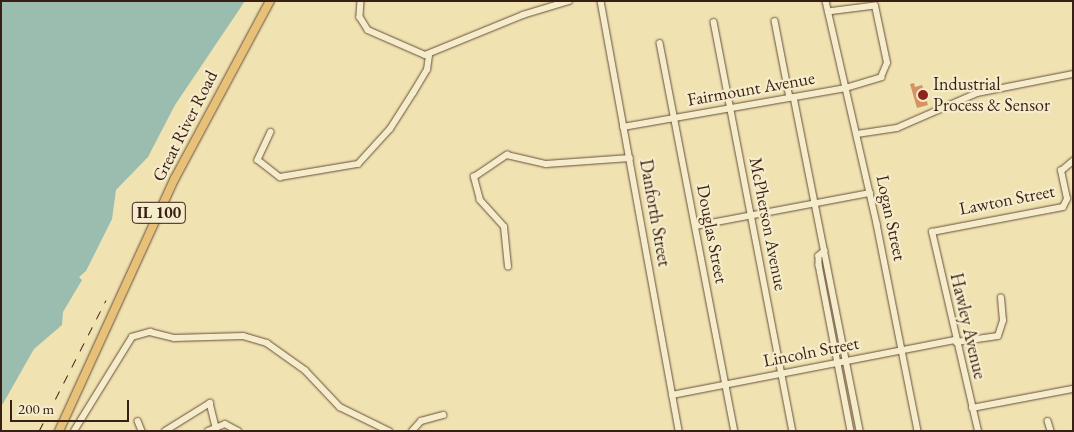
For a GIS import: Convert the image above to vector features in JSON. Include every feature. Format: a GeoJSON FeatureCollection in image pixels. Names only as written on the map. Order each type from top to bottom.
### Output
{"type":"FeatureCollection","features":[{"type":"Feature","properties":{"kind":"main road","name":"Great River Road"},"geometry":{"type":"LineString","coordinates":[[59,431],[179,169],[270,1]]}},
{"type":"Feature","properties":{"kind":"street"},"geometry":{"type":"LineString","coordinates":[[361,1],[360,17],[368,30],[415,53],[429,55],[523,15],[569,1]]}},
{"type":"Feature","properties":{"kind":"street","name":"Danforth Street"},"geometry":{"type":"LineString","coordinates":[[601,1],[679,431]]}},
{"type":"Feature","properties":{"kind":"street","name":"Logan Street"},"geometry":{"type":"LineString","coordinates":[[826,1],[870,193],[918,431]]}},
{"type":"Feature","properties":{"kind":"street","name":"Fairmount Avenue"},"geometry":{"type":"LineString","coordinates":[[624,127],[846,88],[882,76],[887,63],[875,6],[828,12]]}},
{"type":"Feature","properties":{"kind":"street"},"geometry":{"type":"LineString","coordinates":[[775,21],[815,202],[860,431]]}},
{"type":"Feature","properties":{"kind":"street","name":"McPherson Avenue"},"geometry":{"type":"LineString","coordinates":[[714,22],[793,431]]}},
{"type":"Feature","properties":{"kind":"street","name":"Douglas Street"},"geometry":{"type":"LineString","coordinates":[[660,43],[735,431]]}},
{"type":"Feature","properties":{"kind":"street"},"geometry":{"type":"LineString","coordinates":[[271,132],[258,160],[280,178],[355,166],[385,134],[407,102],[427,70],[429,55]]}},
{"type":"Feature","properties":{"kind":"street"},"geometry":{"type":"LineString","coordinates":[[857,134],[897,128],[983,91],[1073,74]]}},
{"type":"Feature","properties":{"kind":"street"},"geometry":{"type":"LineString","coordinates":[[508,267],[504,227],[480,200],[474,177],[507,155],[546,164],[630,158]]}},
{"type":"Feature","properties":{"kind":"street","name":"Lawton Street"},"geometry":{"type":"LineString","coordinates":[[934,229],[1063,207],[1067,199],[1061,171],[1073,161]]}},
{"type":"Feature","properties":{"kind":"street"},"geometry":{"type":"LineString","coordinates":[[695,226],[870,193]]}},
{"type":"Feature","properties":{"kind":"street","name":"Hawley Avenue"},"geometry":{"type":"LineString","coordinates":[[934,229],[932,236],[978,431]]}},
{"type":"Feature","properties":{"kind":"street"},"geometry":{"type":"LineString","coordinates":[[825,251],[819,256],[819,265],[851,431]]}},
{"type":"Feature","properties":{"kind":"street","name":"Lincoln Street"},"geometry":{"type":"LineString","coordinates":[[672,395],[902,349],[998,336],[1003,322],[1001,298]]}},
{"type":"Feature","properties":{"kind":"street"},"geometry":{"type":"LineString","coordinates":[[74,431],[132,337],[145,332],[174,338],[243,336],[267,344],[305,370],[340,407],[389,431]]}},
{"type":"Feature","properties":{"kind":"street"},"geometry":{"type":"LineString","coordinates":[[972,408],[1073,390]]}},
{"type":"Feature","properties":{"kind":"street"},"geometry":{"type":"LineString","coordinates":[[165,431],[212,404],[217,429]]}},
{"type":"Feature","properties":{"kind":"street"},"geometry":{"type":"LineString","coordinates":[[412,431],[421,421],[443,415]]}},
{"type":"Feature","properties":{"kind":"street"},"geometry":{"type":"LineString","coordinates":[[138,421],[142,431]]}},
{"type":"Feature","properties":{"kind":"street"},"geometry":{"type":"LineString","coordinates":[[1048,421],[1051,431]]}},
{"type":"Feature","properties":{"kind":"street"},"geometry":{"type":"LineString","coordinates":[[208,431],[217,429],[225,424],[238,431]]}},
{"type":"Feature","properties":{"kind":"shaded area"},"geometry":{"type":"Polygon","coordinates":[[[1,1],[245,1],[175,105],[148,157],[116,190],[112,219],[86,271],[79,277],[82,280],[63,312],[62,325],[34,349],[1,407],[1,1]]]}},
{"type":"Feature","properties":{"kind":"building"},"geometry":{"type":"Polygon","coordinates":[[[914,83],[915,87],[922,85],[928,105],[917,108],[910,84],[914,83]]]}},
{"type":"Feature","properties":{"kind":"railway"},"geometry":{"type":"LineString","coordinates":[[39,431],[106,300]]}},
{"type":"Feature","properties":{"kind":"place","name":"Industrial Process & Sensor"},"geometry":{"type":"Point","coordinates":[923,95]}}]}
